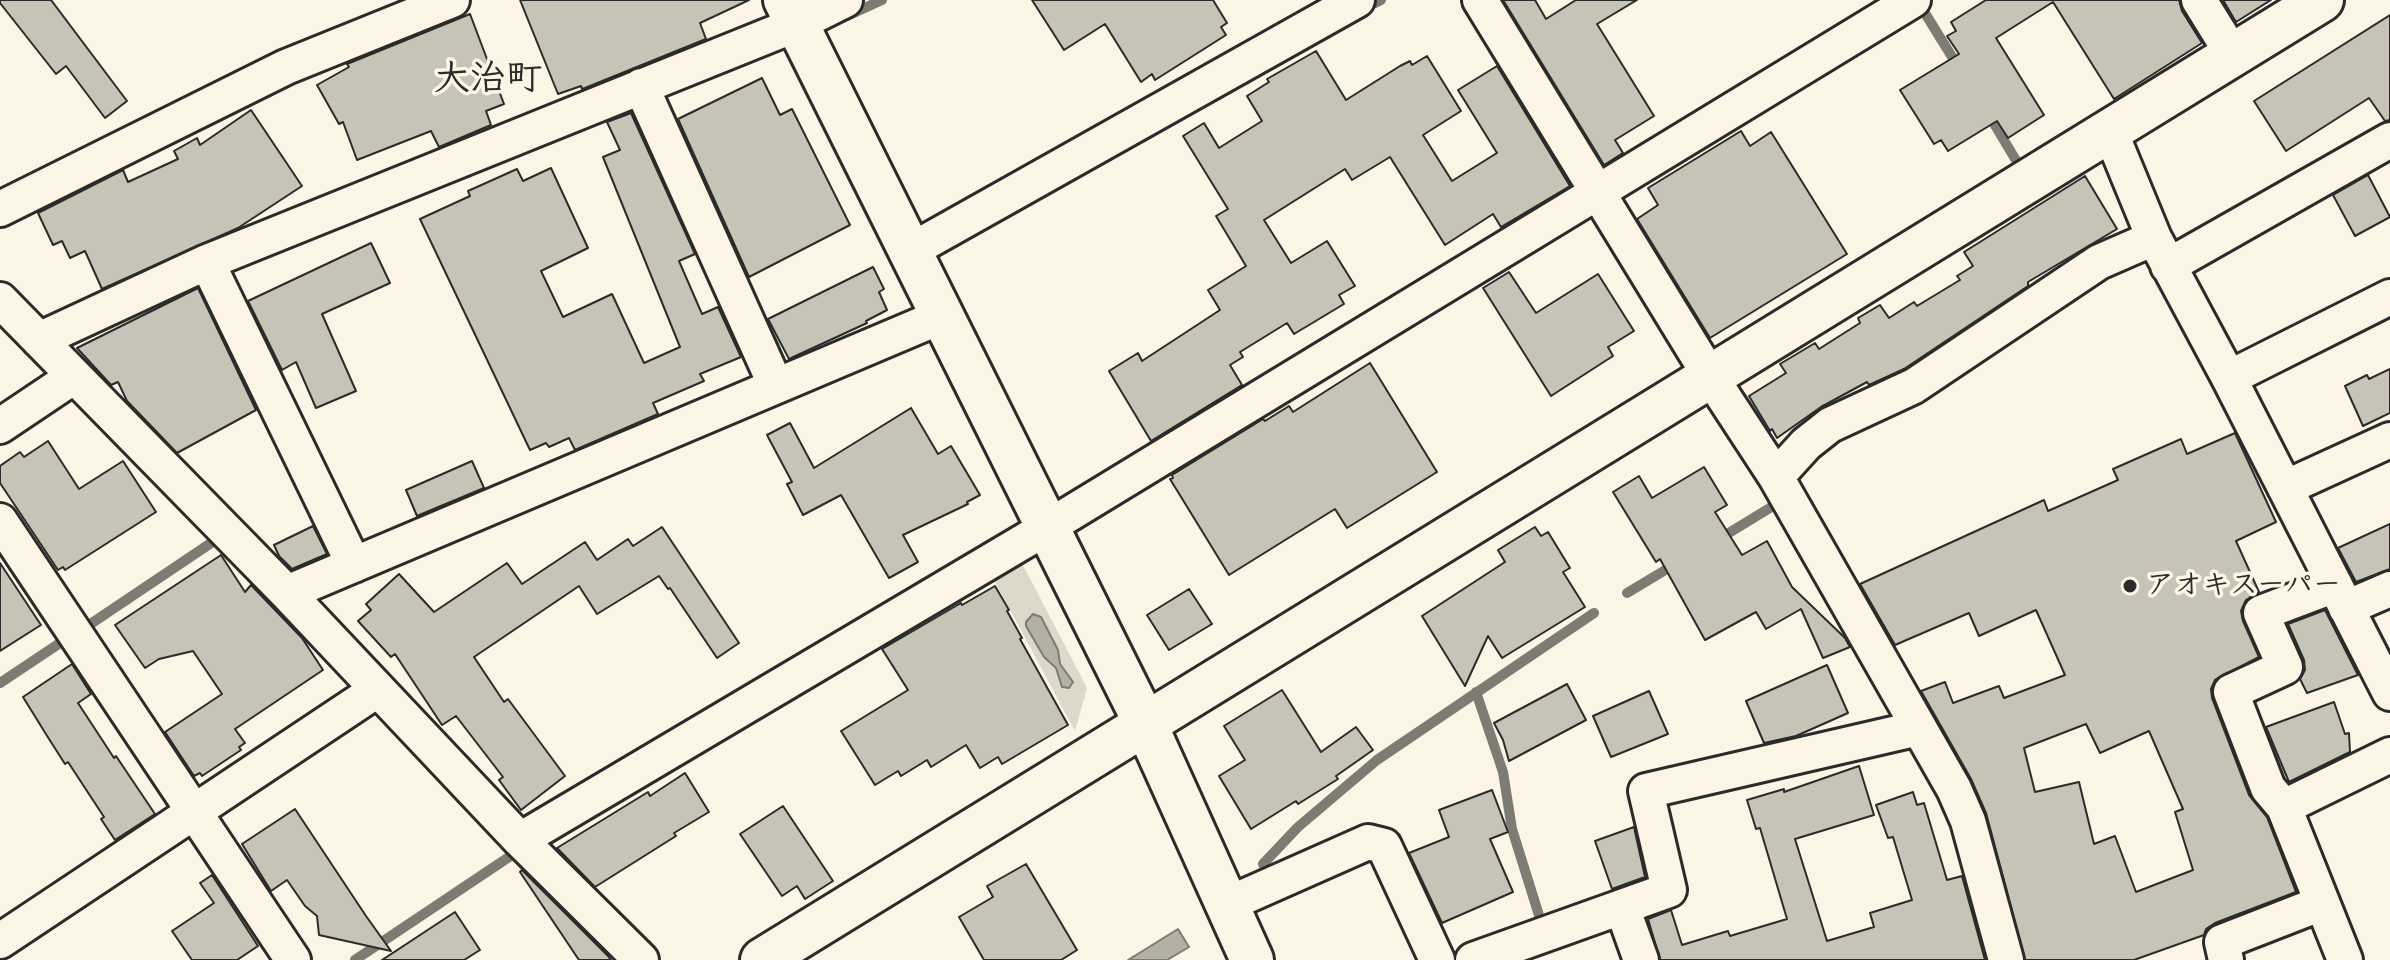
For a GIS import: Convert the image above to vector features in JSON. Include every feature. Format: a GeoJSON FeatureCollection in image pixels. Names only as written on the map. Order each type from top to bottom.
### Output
{"type":"FeatureCollection","features":[{"type":"Feature","properties":{"kind":"street"},"geometry":{"type":"LineString","coordinates":[[0,209],[286,67],[452,0]]}},
{"type":"Feature","properties":{"kind":"street"},"geometry":{"type":"LineString","coordinates":[[39,340],[207,262],[641,86],[791,12],[845,0]]}},
{"type":"Feature","properties":{"kind":"street"},"geometry":{"type":"LineString","coordinates":[[910,251],[1357,0]]}},
{"type":"Feature","properties":{"kind":"street"},"geometry":{"type":"LineString","coordinates":[[1480,0],[1710,376],[1776,477],[1954,789],[1968,821],[2006,960]]}},
{"type":"Feature","properties":{"kind":"street"},"geometry":{"type":"LineString","coordinates":[[520,840],[1048,527],[1913,0]]}},
{"type":"Feature","properties":{"kind":"street"},"geometry":{"type":"LineString","coordinates":[[2199,0],[2233,55]]}},
{"type":"Feature","properties":{"kind":"street"},"geometry":{"type":"LineString","coordinates":[[762,960],[2322,0]]}},
{"type":"Feature","properties":{"kind":"street"},"geometry":{"type":"LineString","coordinates":[[791,12],[1145,723],[1252,960]]}},
{"type":"Feature","properties":{"kind":"street"},"geometry":{"type":"LineString","coordinates":[[641,86],[776,386]]}},
{"type":"Feature","properties":{"kind":"street"},"geometry":{"type":"LineString","coordinates":[[2110,131],[2161,252],[2390,693]]}},
{"type":"Feature","properties":{"kind":"street"},"geometry":{"type":"LineString","coordinates":[[1776,477],[1806,444],[1830,425],[1914,386],[2099,262],[2161,252],[2390,140]]}},
{"type":"Feature","properties":{"kind":"street"},"geometry":{"type":"LineString","coordinates":[[207,262],[354,565]]}},
{"type":"Feature","properties":{"kind":"street"},"geometry":{"type":"LineString","coordinates":[[2229,378],[2390,297]]}},
{"type":"Feature","properties":{"kind":"street"},"geometry":{"type":"LineString","coordinates":[[0,300],[287,593],[520,840],[641,960]]}},
{"type":"Feature","properties":{"kind":"street"},"geometry":{"type":"LineString","coordinates":[[287,593],[942,316]]}},
{"type":"Feature","properties":{"kind":"street"},"geometry":{"type":"LineString","coordinates":[[0,426],[73,377]]}},
{"type":"Feature","properties":{"kind":"street"},"geometry":{"type":"LineString","coordinates":[[2285,488],[2390,440]]}},
{"type":"Feature","properties":{"kind":"street"},"geometry":{"type":"LineString","coordinates":[[0,521],[293,960]]}},
{"type":"Feature","properties":{"kind":"street"},"geometry":{"type":"LineString","coordinates":[[2345,960],[2284,807],[2268,788],[2231,692],[2285,667],[2261,613],[2390,589]]}},
{"type":"Feature","properties":{"kind":"street"},"geometry":{"type":"LineString","coordinates":[[0,941],[377,690]]}},
{"type":"Feature","properties":{"kind":"street"},"geometry":{"type":"LineString","coordinates":[[1473,960],[1669,890],[1646,791],[1919,728]]}},
{"type":"Feature","properties":{"kind":"street"},"geometry":{"type":"LineString","coordinates":[[2284,807],[2390,755]]}},
{"type":"Feature","properties":{"kind":"street"},"geometry":{"type":"LineString","coordinates":[[1228,904],[1368,842],[1384,846],[1437,960]]}},
{"type":"Feature","properties":{"kind":"street"},"geometry":{"type":"LineString","coordinates":[[2226,960],[2222,942],[2322,903]]}},
{"type":"Feature","properties":{"kind":"street"},"geometry":{"type":"LineString","coordinates":[[1622,907],[1641,960]]}},
{"type":"Feature","properties":{"kind":"shaded area"},"geometry":{"type":"Polygon","coordinates":[[[1023,565],[1087,688],[1075,731],[994,580],[1023,565]]]}},
{"type":"Feature","properties":{"kind":"shaded area"},"geometry":{"type":"Polygon","coordinates":[[[1033,614],[1041,617],[1058,650],[1060,664],[1073,682],[1069,688],[1062,687],[1056,668],[1044,657],[1026,626],[1033,614]]]}},
{"type":"Feature","properties":{"kind":"shaded area"},"geometry":{"type":"Polygon","coordinates":[[[1178,929],[1189,947],[1167,960],[1128,960],[1178,929]]]}},
{"type":"Feature","properties":{"kind":"building"},"geometry":{"type":"Polygon","coordinates":[[[0,0],[51,0],[127,101],[105,118],[66,66],[56,74],[0,0]]]}},
{"type":"Feature","properties":{"kind":"building"},"geometry":{"type":"Polygon","coordinates":[[[520,0],[749,0],[700,23],[706,39],[585,88],[581,86],[558,94],[520,0]]]}},
{"type":"Feature","properties":{"kind":"building"},"geometry":{"type":"Polygon","coordinates":[[[1032,0],[1213,0],[1227,23],[1221,27],[1226,35],[1155,80],[1152,74],[1141,82],[1105,24],[1064,50],[1032,0]]]}},
{"type":"Feature","properties":{"kind":"building"},"geometry":{"type":"Polygon","coordinates":[[[1503,0],[1535,0],[1546,19],[1576,0],[1637,0],[1597,24],[1654,116],[1615,140],[1623,153],[1604,165],[1503,0]]]}},
{"type":"Feature","properties":{"kind":"building"},"geometry":{"type":"Polygon","coordinates":[[[1986,0],[2179,0],[2182,11],[2202,43],[2114,99],[2053,2],[1996,38],[2044,115],[2008,138],[1997,121],[1948,151],[1941,140],[1934,144],[1900,90],[1959,54],[1947,36],[1956,31],[1951,22],[1986,0]]]}},
{"type":"Feature","properties":{"kind":"building"},"geometry":{"type":"Polygon","coordinates":[[[2223,0],[2271,0],[2236,22],[2223,0]]]}},
{"type":"Feature","properties":{"kind":"building"},"geometry":{"type":"Polygon","coordinates":[[[470,14],[504,104],[486,111],[491,125],[439,147],[431,131],[357,160],[343,122],[339,124],[317,85],[349,67],[347,64],[470,14]]]}},
{"type":"Feature","properties":{"kind":"building"},"geometry":{"type":"Polygon","coordinates":[[[2390,15],[2390,120],[2385,121],[2369,98],[2286,151],[2254,101],[2390,15]]]}},
{"type":"Feature","properties":{"kind":"building"},"geometry":{"type":"Polygon","coordinates":[[[1316,51],[1346,100],[1400,66],[1410,61],[1412,65],[1427,56],[1461,111],[1423,135],[1452,181],[1497,153],[1458,90],[1497,66],[1570,186],[1501,227],[1493,214],[1445,245],[1390,157],[1352,180],[1345,169],[1264,220],[1291,263],[1327,241],[1355,286],[1339,295],[1344,304],[1294,334],[1287,323],[1240,352],[1243,357],[1230,365],[1242,385],[1151,441],[1109,371],[1138,353],[1142,361],[1220,310],[1208,290],[1246,266],[1216,216],[1228,209],[1183,136],[1204,123],[1219,148],[1262,121],[1247,96],[1269,82],[1267,79],[1316,51]]]}},
{"type":"Feature","properties":{"kind":"building"},"geometry":{"type":"Polygon","coordinates":[[[762,78],[780,115],[792,109],[850,225],[749,277],[678,119],[762,78]]]}},
{"type":"Feature","properties":{"kind":"building"},"geometry":{"type":"Polygon","coordinates":[[[251,110],[302,186],[238,228],[102,289],[85,251],[70,258],[62,241],[53,245],[38,213],[123,170],[128,182],[178,159],[174,151],[197,138],[200,145],[251,110]]]}},
{"type":"Feature","properties":{"kind":"building"},"geometry":{"type":"Polygon","coordinates":[[[631,113],[695,254],[679,261],[702,314],[718,307],[741,357],[700,374],[704,381],[653,403],[658,414],[575,450],[569,438],[549,447],[546,443],[530,450],[420,219],[470,196],[468,191],[517,169],[523,181],[551,168],[588,248],[541,271],[563,317],[612,294],[644,363],[680,347],[603,157],[620,150],[607,122],[631,113]]]}},
{"type":"Feature","properties":{"kind":"building"},"geometry":{"type":"Polygon","coordinates":[[[1741,131],[1750,146],[1771,132],[1847,254],[1710,338],[1637,219],[1658,205],[1648,188],[1741,131]]]}},
{"type":"Feature","properties":{"kind":"building"},"geometry":{"type":"Polygon","coordinates":[[[2368,175],[2390,217],[2355,236],[2333,195],[2368,175]]]}},
{"type":"Feature","properties":{"kind":"building"},"geometry":{"type":"Polygon","coordinates":[[[2085,176],[2117,229],[2028,282],[2028,286],[1904,369],[1869,385],[1867,382],[1821,407],[1777,438],[1772,429],[1770,431],[1749,396],[1786,373],[1780,364],[1815,343],[1819,349],[1860,323],[1858,318],[1880,305],[1889,318],[1914,302],[1917,306],[1960,280],[1957,276],[1973,266],[1964,252],[2085,176]]]}},
{"type":"Feature","properties":{"kind":"building"},"geometry":{"type":"Polygon","coordinates":[[[371,243],[390,283],[322,314],[356,391],[316,408],[296,362],[282,370],[248,301],[371,243]]]}},
{"type":"Feature","properties":{"kind":"building"},"geometry":{"type":"Polygon","coordinates":[[[873,267],[884,289],[879,292],[887,310],[867,323],[789,359],[768,319],[873,267]]]}},
{"type":"Feature","properties":{"kind":"building"},"geometry":{"type":"Polygon","coordinates":[[[1509,272],[1536,313],[1598,274],[1634,331],[1608,347],[1613,356],[1551,396],[1483,288],[1509,272]]]}},
{"type":"Feature","properties":{"kind":"building"},"geometry":{"type":"Polygon","coordinates":[[[198,288],[256,410],[177,453],[127,401],[118,382],[111,385],[77,348],[198,288]]]}},
{"type":"Feature","properties":{"kind":"building"},"geometry":{"type":"Polygon","coordinates":[[[1370,363],[1437,472],[1347,528],[1335,509],[1229,575],[1170,479],[1172,475],[1263,419],[1265,421],[1289,406],[1293,412],[1370,363]]]}},
{"type":"Feature","properties":{"kind":"building"},"geometry":{"type":"Polygon","coordinates":[[[2390,369],[2390,413],[2363,426],[2345,386],[2367,375],[2369,379],[2390,369]]]}},
{"type":"Feature","properties":{"kind":"building"},"geometry":{"type":"Polygon","coordinates":[[[911,408],[938,454],[951,446],[980,495],[968,504],[903,535],[918,562],[889,578],[841,495],[803,515],[787,484],[792,482],[767,435],[790,423],[814,468],[911,408]]]}},
{"type":"Feature","properties":{"kind":"building"},"geometry":{"type":"Polygon","coordinates":[[[2235,433],[2276,522],[2236,541],[2259,592],[2246,600],[2241,611],[2259,657],[2215,680],[2211,689],[2249,795],[2267,817],[2296,892],[2215,923],[2206,929],[2204,935],[2134,960],[2025,960],[1986,813],[1971,779],[1921,691],[1945,682],[1953,703],[1999,686],[2004,698],[2065,675],[2036,610],[1979,636],[1969,613],[1895,645],[1860,584],[2044,500],[2048,511],[2118,480],[2113,469],[2181,439],[2187,454],[2235,433]],[[2086,724],[2024,748],[2035,792],[2079,782],[2094,844],[2115,836],[2136,892],[2193,870],[2175,812],[2183,809],[2149,731],[2100,753],[2086,724]]]}},
{"type":"Feature","properties":{"kind":"building"},"geometry":{"type":"Polygon","coordinates":[[[48,441],[79,489],[123,461],[156,512],[65,570],[63,567],[58,570],[0,483],[0,466],[20,452],[24,457],[48,441]]]}},
{"type":"Feature","properties":{"kind":"building"},"geometry":{"type":"Polygon","coordinates":[[[472,461],[484,488],[417,516],[406,490],[472,461]]]}},
{"type":"Feature","properties":{"kind":"building"},"geometry":{"type":"Polygon","coordinates":[[[1704,467],[1727,505],[1715,512],[1742,555],[1767,541],[1792,587],[1845,638],[1850,647],[1823,658],[1801,609],[1766,629],[1756,612],[1705,640],[1660,559],[1656,562],[1613,492],[1639,476],[1652,498],[1704,467]]]}},
{"type":"Feature","properties":{"kind":"building"},"geometry":{"type":"Polygon","coordinates":[[[2390,524],[2390,569],[2356,582],[2338,548],[2390,524]]]}},
{"type":"Feature","properties":{"kind":"building"},"geometry":{"type":"Polygon","coordinates":[[[313,526],[327,554],[292,569],[279,556],[274,545],[313,526]]]}},
{"type":"Feature","properties":{"kind":"building"},"geometry":{"type":"Polygon","coordinates":[[[662,527],[739,643],[717,658],[659,576],[597,614],[579,586],[474,657],[504,702],[508,699],[565,776],[521,810],[499,780],[503,777],[456,716],[442,725],[395,654],[391,657],[358,621],[371,610],[366,604],[399,574],[434,612],[507,563],[522,584],[585,542],[597,560],[628,539],[633,546],[662,527]]]}},
{"type":"Feature","properties":{"kind":"building"},"geometry":{"type":"Polygon","coordinates":[[[1535,527],[1541,536],[1548,532],[1570,568],[1563,572],[1585,607],[1502,658],[1488,636],[1465,686],[1422,616],[1505,562],[1498,550],[1535,527]]]}},
{"type":"Feature","properties":{"kind":"building"},"geometry":{"type":"Polygon","coordinates":[[[221,555],[245,592],[251,585],[302,638],[323,670],[235,729],[245,743],[239,747],[241,750],[202,776],[200,773],[194,776],[165,732],[222,694],[193,651],[159,659],[145,668],[115,625],[221,555]]]}},
{"type":"Feature","properties":{"kind":"building"},"geometry":{"type":"Polygon","coordinates":[[[0,563],[41,625],[0,651],[0,563]]]}},
{"type":"Feature","properties":{"kind":"building"},"geometry":{"type":"Polygon","coordinates":[[[995,586],[1009,610],[1020,639],[1068,725],[1002,764],[998,757],[980,768],[966,745],[931,767],[927,760],[901,776],[898,771],[875,785],[841,731],[908,690],[882,649],[995,586]]]}},
{"type":"Feature","properties":{"kind":"building"},"geometry":{"type":"Polygon","coordinates":[[[1189,589],[1212,624],[1169,650],[1147,615],[1189,589]]]}},
{"type":"Feature","properties":{"kind":"building"},"geometry":{"type":"Polygon","coordinates":[[[2325,610],[2358,675],[2307,693],[2300,679],[2305,670],[2304,660],[2288,624],[2325,610]]]}},
{"type":"Feature","properties":{"kind":"building"},"geometry":{"type":"Polygon","coordinates":[[[72,664],[91,694],[78,703],[155,814],[115,840],[101,819],[104,817],[68,762],[65,764],[23,697],[72,664]]]}},
{"type":"Feature","properties":{"kind":"building"},"geometry":{"type":"Polygon","coordinates":[[[1827,665],[1848,713],[1796,736],[1764,743],[1746,701],[1827,665]]]}},
{"type":"Feature","properties":{"kind":"building"},"geometry":{"type":"Polygon","coordinates":[[[1567,684],[1586,720],[1509,761],[1494,723],[1567,684]]]}},
{"type":"Feature","properties":{"kind":"building"},"geometry":{"type":"Polygon","coordinates":[[[1282,690],[1321,752],[1356,727],[1373,750],[1336,776],[1338,779],[1251,829],[1219,776],[1245,760],[1224,726],[1282,690]]]}},
{"type":"Feature","properties":{"kind":"building"},"geometry":{"type":"Polygon","coordinates":[[[1649,691],[1668,734],[1611,757],[1593,716],[1649,691]]]}},
{"type":"Feature","properties":{"kind":"building"},"geometry":{"type":"Polygon","coordinates":[[[2334,702],[2345,734],[2349,733],[2350,752],[2289,782],[2266,727],[2334,702]]]}},
{"type":"Feature","properties":{"kind":"building"},"geometry":{"type":"Polygon","coordinates":[[[1859,766],[1874,815],[1795,839],[1827,941],[1874,927],[1870,913],[1912,900],[1893,837],[1888,838],[1876,805],[1913,792],[1917,805],[1924,803],[1947,880],[1962,876],[1985,960],[1660,960],[1648,919],[1671,910],[1682,945],[1728,931],[1730,936],[1787,919],[1760,828],[1756,829],[1747,800],[1784,789],[1784,792],[1859,766]]]}},
{"type":"Feature","properties":{"kind":"building"},"geometry":{"type":"Polygon","coordinates":[[[685,773],[709,812],[595,887],[557,848],[648,792],[650,796],[685,773]]]}},
{"type":"Feature","properties":{"kind":"building"},"geometry":{"type":"Polygon","coordinates":[[[1492,790],[1508,832],[1490,839],[1513,892],[1442,923],[1409,853],[1449,837],[1439,810],[1492,790]]]}},
{"type":"Feature","properties":{"kind":"building"},"geometry":{"type":"Polygon","coordinates":[[[783,806],[833,881],[805,899],[797,886],[782,896],[740,834],[783,806]]]}},
{"type":"Feature","properties":{"kind":"building"},"geometry":{"type":"Polygon","coordinates":[[[295,809],[391,951],[319,935],[317,916],[305,906],[287,880],[271,891],[242,844],[295,809]]]}},
{"type":"Feature","properties":{"kind":"building"},"geometry":{"type":"Polygon","coordinates":[[[1634,827],[1645,877],[1612,889],[1595,841],[1634,827]]]}},
{"type":"Feature","properties":{"kind":"building"},"geometry":{"type":"Polygon","coordinates":[[[1026,864],[1077,950],[1061,960],[984,960],[959,917],[993,897],[987,886],[1026,864]]]}},
{"type":"Feature","properties":{"kind":"building"},"geometry":{"type":"Polygon","coordinates":[[[522,870],[611,960],[579,960],[520,872],[522,870]]]}},
{"type":"Feature","properties":{"kind":"building"},"geometry":{"type":"Polygon","coordinates":[[[212,875],[258,946],[237,960],[192,960],[172,931],[214,903],[200,883],[212,875]]]}},
{"type":"Feature","properties":{"kind":"building"},"geometry":{"type":"Polygon","coordinates":[[[455,912],[480,950],[464,960],[382,960],[455,912]]]}},
{"type":"Feature","properties":{"kind":"waterway"},"geometry":{"type":"LineString","coordinates":[[847,16],[882,0]]}},
{"type":"Feature","properties":{"kind":"waterway"},"geometry":{"type":"LineString","coordinates":[[1375,3],[1381,0]]}},
{"type":"Feature","properties":{"kind":"waterway"},"geometry":{"type":"LineString","coordinates":[[1913,16],[1923,10],[1959,68]]}},
{"type":"Feature","properties":{"kind":"waterway"},"geometry":{"type":"LineString","coordinates":[[1987,112],[2017,162]]}},
{"type":"Feature","properties":{"kind":"waterway"},"geometry":{"type":"LineString","coordinates":[[1719,539],[1773,506]]}},
{"type":"Feature","properties":{"kind":"waterway"},"geometry":{"type":"LineString","coordinates":[[86,627],[217,539],[223,545]]}},
{"type":"Feature","properties":{"kind":"waterway"},"geometry":{"type":"LineString","coordinates":[[1627,593],[1677,563]]}},
{"type":"Feature","properties":{"kind":"waterway"},"geometry":{"type":"LineString","coordinates":[[1263,864],[1298,827],[1377,760],[1594,613]]}},
{"type":"Feature","properties":{"kind":"waterway"},"geometry":{"type":"LineString","coordinates":[[0,683],[60,643]]}},
{"type":"Feature","properties":{"kind":"waterway"},"geometry":{"type":"LineString","coordinates":[[1476,692],[1503,772],[1512,829],[1542,925]]}},
{"type":"Feature","properties":{"kind":"waterway"},"geometry":{"type":"LineString","coordinates":[[355,960],[518,851]]}},
{"type":"Feature","properties":{"kind":"place","name":"アオキスーパー"},"geometry":{"type":"Point","coordinates":[2130,586]}},
{"type":"Feature","properties":{"kind":"district","name":"大治町"},"geometry":{"type":"Point","coordinates":[488,80]}}]}
